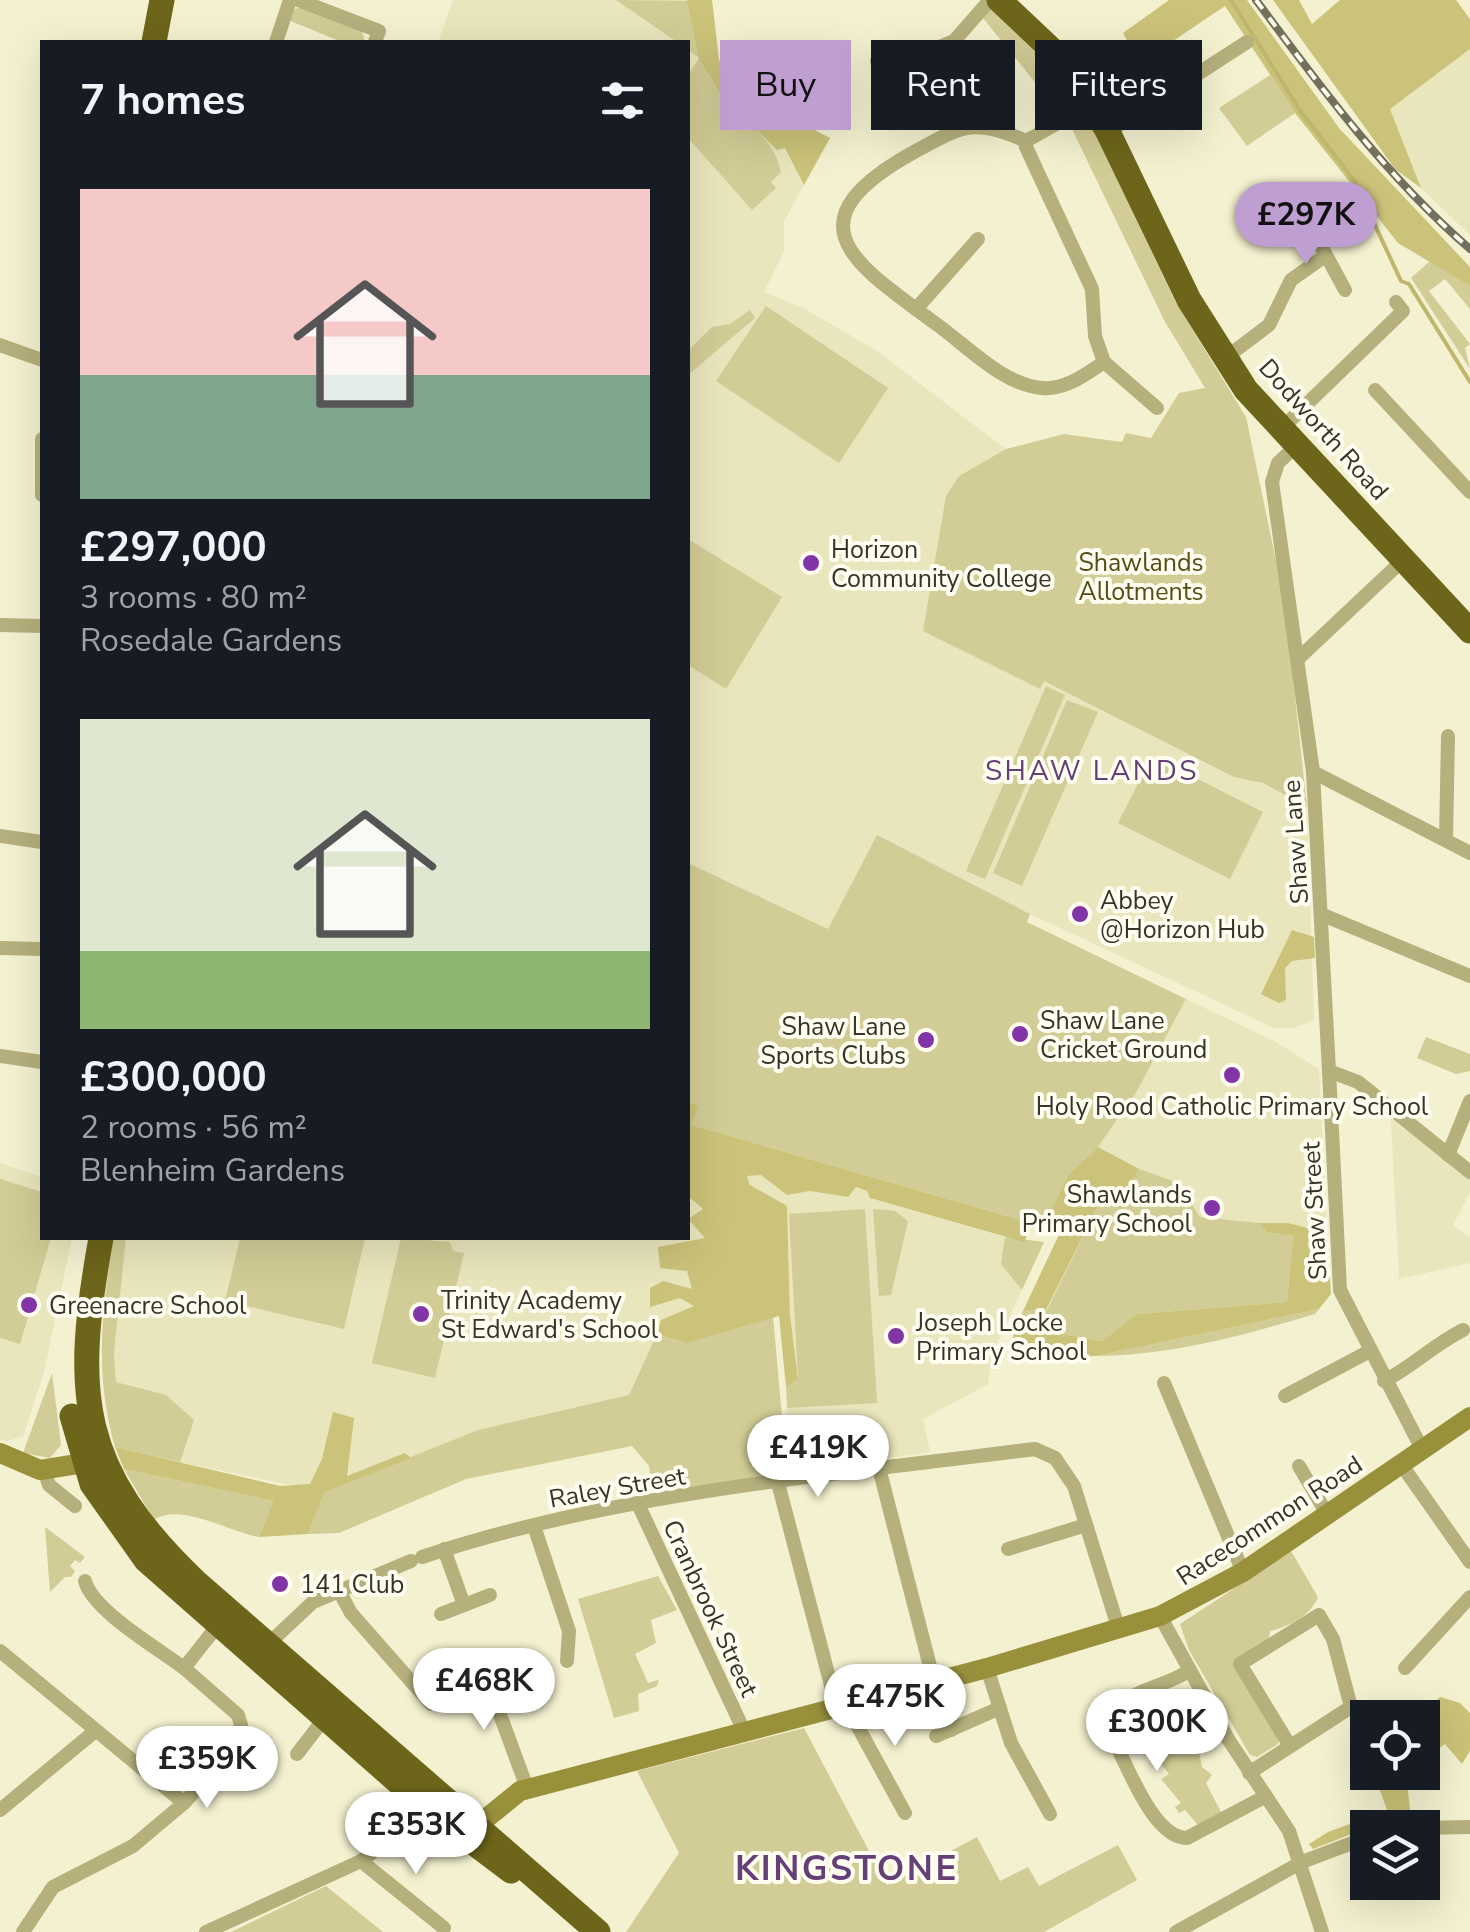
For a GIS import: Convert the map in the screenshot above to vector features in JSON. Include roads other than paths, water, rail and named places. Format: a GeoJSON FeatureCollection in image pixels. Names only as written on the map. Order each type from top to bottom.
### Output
{"type":"FeatureCollection","features":[{"type":"Feature","properties":{"kind":"highway"},"geometry":{"type":"LineString","coordinates":[[154,40],[162,0]]}},
{"type":"Feature","properties":{"kind":"highway","name":"Dodworth Road"},"geometry":{"type":"LineString","coordinates":[[999,0],[1041,40]]}},
{"type":"Feature","properties":{"kind":"highway","name":"Dodworth Road"},"geometry":{"type":"LineString","coordinates":[[1108,132],[1188,300],[1224,359],[1288,438],[1470,631]]}},
{"type":"Feature","properties":{"kind":"highway"},"geometry":{"type":"LineString","coordinates":[[84,1240],[68,1349],[71,1408],[91,1456],[154,1540],[223,1619],[433,1801],[549,1889],[598,1932]]}},
{"type":"Feature","properties":{"kind":"highway"},"geometry":{"type":"LineString","coordinates":[[91,1456],[83,1372],[101,1240]]}},
{"type":"Feature","properties":{"kind":"highway"},"geometry":{"type":"LineString","coordinates":[[261,1652],[324,1719],[433,1801]]}},
{"type":"Feature","properties":{"kind":"street"},"geometry":{"type":"LineString","coordinates":[[277,40],[290,0]]}},
{"type":"Feature","properties":{"kind":"street"},"geometry":{"type":"LineString","coordinates":[[298,0],[379,31],[376,40]]}},
{"type":"Feature","properties":{"kind":"street"},"geometry":{"type":"LineString","coordinates":[[955,40],[990,0]]}},
{"type":"Feature","properties":{"kind":"street"},"geometry":{"type":"LineString","coordinates":[[1108,132],[1247,42]]}},
{"type":"Feature","properties":{"kind":"street"},"geometry":{"type":"LineString","coordinates":[[1104,362],[1062,386],[1025,384],[916,309],[854,260],[843,232],[850,202],[880,172],[963,127],[993,126],[1026,141],[1092,288],[1095,336],[1104,362],[1148,407]]}},
{"type":"Feature","properties":{"kind":"street"},"geometry":{"type":"LineString","coordinates":[[1026,141],[1046,130]]}},
{"type":"Feature","properties":{"kind":"street"},"geometry":{"type":"LineString","coordinates":[[1308,222],[1346,290]]}},
{"type":"Feature","properties":{"kind":"street"},"geometry":{"type":"LineString","coordinates":[[916,309],[976,247]]}},
{"type":"Feature","properties":{"kind":"street"},"geometry":{"type":"LineString","coordinates":[[1224,359],[1269,326],[1291,280],[1325,256]]}},
{"type":"Feature","properties":{"kind":"street","name":"Shaw Lane"},"geometry":{"type":"LineString","coordinates":[[1328,1070],[1313,772],[1300,657],[1272,482],[1288,438],[1403,311],[1396,302]]}},
{"type":"Feature","properties":{"kind":"street"},"geometry":{"type":"LineString","coordinates":[[0,344],[40,359]]}},
{"type":"Feature","properties":{"kind":"street"},"geometry":{"type":"LineString","coordinates":[[1374,390],[1470,492]]}},
{"type":"Feature","properties":{"kind":"street"},"geometry":{"type":"LineString","coordinates":[[1300,657],[1402,560]]}},
{"type":"Feature","properties":{"kind":"street"},"geometry":{"type":"LineString","coordinates":[[0,625],[40,626]]}},
{"type":"Feature","properties":{"kind":"street"},"geometry":{"type":"LineString","coordinates":[[1446,840],[1448,736]]}},
{"type":"Feature","properties":{"kind":"street"},"geometry":{"type":"LineString","coordinates":[[1313,772],[1470,853]]}},
{"type":"Feature","properties":{"kind":"street"},"geometry":{"type":"LineString","coordinates":[[0,836],[40,842]]}},
{"type":"Feature","properties":{"kind":"street"},"geometry":{"type":"LineString","coordinates":[[1323,915],[1470,976]]}},
{"type":"Feature","properties":{"kind":"street"},"geometry":{"type":"LineString","coordinates":[[0,948],[40,950]]}},
{"type":"Feature","properties":{"kind":"street"},"geometry":{"type":"LineString","coordinates":[[0,1056],[40,1062]]}},
{"type":"Feature","properties":{"kind":"street"},"geometry":{"type":"LineString","coordinates":[[1328,1070],[1358,1082],[1470,1172]]}},
{"type":"Feature","properties":{"kind":"street","name":"Shaw Street"},"geometry":{"type":"LineString","coordinates":[[1328,1070],[1340,1290],[1368,1352],[1422,1449]]}},
{"type":"Feature","properties":{"kind":"street"},"geometry":{"type":"LineString","coordinates":[[1448,1155],[1470,1100]]}},
{"type":"Feature","properties":{"kind":"street"},"geometry":{"type":"LineString","coordinates":[[1384,1381],[1413,1366],[1420,1353],[1463,1330]]}},
{"type":"Feature","properties":{"kind":"street"},"geometry":{"type":"LineString","coordinates":[[1285,1396],[1368,1352]]}},
{"type":"Feature","properties":{"kind":"street"},"geometry":{"type":"LineString","coordinates":[[1164,1382],[1243,1572]]}},
{"type":"Feature","properties":{"kind":"street","name":"Racecommon Road"},"geometry":{"type":"LineString","coordinates":[[475,1835],[528,1788],[987,1668],[1160,1616],[1243,1572],[1470,1416]]}},
{"type":"Feature","properties":{"kind":"street","name":"Raley Street"},"geometry":{"type":"LineString","coordinates":[[261,1652],[301,1611],[338,1590],[416,1559],[534,1526],[638,1504],[1035,1449],[1055,1458],[1066,1472],[1119,1630]]}},
{"type":"Feature","properties":{"kind":"street"},"geometry":{"type":"LineString","coordinates":[[0,1453],[22,1466],[44,1470],[91,1456]]}},
{"type":"Feature","properties":{"kind":"street"},"geometry":{"type":"LineString","coordinates":[[1401,1464],[1470,1562]]}},
{"type":"Feature","properties":{"kind":"street"},"geometry":{"type":"LineString","coordinates":[[1299,1466],[1328,1514]]}},
{"type":"Feature","properties":{"kind":"street"},"geometry":{"type":"LineString","coordinates":[[879,1468],[934,1682]]}},
{"type":"Feature","properties":{"kind":"street"},"geometry":{"type":"LineString","coordinates":[[44,1470],[49,1485],[75,1506]]}},
{"type":"Feature","properties":{"kind":"street"},"geometry":{"type":"LineString","coordinates":[[778,1484],[842,1706],[905,1813]]}},
{"type":"Feature","properties":{"kind":"street","name":"Cranbrook Street"},"geometry":{"type":"LineString","coordinates":[[638,1504],[744,1731]]}},
{"type":"Feature","properties":{"kind":"street"},"geometry":{"type":"LineString","coordinates":[[1008,1549],[1086,1525]]}},
{"type":"Feature","properties":{"kind":"street"},"geometry":{"type":"LineString","coordinates":[[534,1526],[569,1631],[567,1661]]}},
{"type":"Feature","properties":{"kind":"street"},"geometry":{"type":"LineString","coordinates":[[444,1550],[464,1605]]}},
{"type":"Feature","properties":{"kind":"street"},"geometry":{"type":"LineString","coordinates":[[23,1932],[54,1886],[133,1846],[184,1803],[236,1746],[241,1725],[231,1706],[112,1614],[92,1596],[86,1581]]}},
{"type":"Feature","properties":{"kind":"street"},"geometry":{"type":"LineString","coordinates":[[338,1590],[351,1613],[414,1694],[431,1704]]}},
{"type":"Feature","properties":{"kind":"street"},"geometry":{"type":"LineString","coordinates":[[441,1614],[490,1595]]}},
{"type":"Feature","properties":{"kind":"street"},"geometry":{"type":"LineString","coordinates":[[1406,1668],[1470,1597]]}},
{"type":"Feature","properties":{"kind":"street"},"geometry":{"type":"LineString","coordinates":[[1250,1772],[1352,1708],[1332,1639],[1319,1615],[1240,1664],[1290,1746]]}},
{"type":"Feature","properties":{"kind":"street"},"geometry":{"type":"LineString","coordinates":[[1160,1616],[1302,1862],[1322,1932]]}},
{"type":"Feature","properties":{"kind":"street"},"geometry":{"type":"LineString","coordinates":[[184,1668],[223,1619]]}},
{"type":"Feature","properties":{"kind":"street"},"geometry":{"type":"LineString","coordinates":[[0,1651],[184,1803]]}},
{"type":"Feature","properties":{"kind":"street"},"geometry":{"type":"LineString","coordinates":[[481,1663],[528,1788]]}},
{"type":"Feature","properties":{"kind":"street"},"geometry":{"type":"LineString","coordinates":[[987,1668],[1011,1742],[1050,1814]]}},
{"type":"Feature","properties":{"kind":"street"},"geometry":{"type":"LineString","coordinates":[[1189,1670],[1167,1685],[1134,1692],[1116,1712],[1112,1725],[1112,1737],[1160,1826],[1176,1838],[1188,1838],[1266,1796]]}},
{"type":"Feature","properties":{"kind":"street"},"geometry":{"type":"LineString","coordinates":[[936,1736],[947,1723],[1000,1708]]}},
{"type":"Feature","properties":{"kind":"street"},"geometry":{"type":"LineString","coordinates":[[298,1754],[324,1719]]}},
{"type":"Feature","properties":{"kind":"street"},"geometry":{"type":"LineString","coordinates":[[0,1810],[94,1732]]}},
{"type":"Feature","properties":{"kind":"street"},"geometry":{"type":"LineString","coordinates":[[206,1932],[361,1861],[401,1832],[433,1801]]}},
{"type":"Feature","properties":{"kind":"street"},"geometry":{"type":"LineString","coordinates":[[1440,1827],[1470,1826]]}},
{"type":"Feature","properties":{"kind":"street"},"geometry":{"type":"LineString","coordinates":[[1176,1932],[1302,1862],[1350,1845]]}},
{"type":"Feature","properties":{"kind":"street"},"geometry":{"type":"LineString","coordinates":[[361,1861],[444,1928]]}},
{"type":"Feature","properties":{"kind":"waterway"},"geometry":{"type":"LineString","coordinates":[[1231,0],[1301,112],[1354,180],[1401,281],[1409,284],[1470,382]]}},
{"type":"Feature","properties":{"kind":"railway"},"geometry":{"type":"LineString","coordinates":[[1256,0],[1383,162],[1470,249]]}},
{"type":"Feature","properties":{"kind":"place","name":"Horizon Community College"},"geometry":{"type":"Point","coordinates":[811,563]}},
{"type":"Feature","properties":{"kind":"place","name":"Abbey @Horizon Hub"},"geometry":{"type":"Point","coordinates":[1080,914]}},
{"type":"Feature","properties":{"kind":"place","name":"Shaw Lane Cricket Ground"},"geometry":{"type":"Point","coordinates":[1020,1034]}},
{"type":"Feature","properties":{"kind":"place","name":"Shaw Lane Sports Clubs"},"geometry":{"type":"Point","coordinates":[926,1040]}},
{"type":"Feature","properties":{"kind":"place","name":"Holy Rood Catholic Primary School"},"geometry":{"type":"Point","coordinates":[1232,1075]}},
{"type":"Feature","properties":{"kind":"place","name":"Shawlands Primary School"},"geometry":{"type":"Point","coordinates":[1212,1208]}},
{"type":"Feature","properties":{"kind":"place","name":"Greenacre School"},"geometry":{"type":"Point","coordinates":[29,1305]}},
{"type":"Feature","properties":{"kind":"place","name":"Trinity Academy St Edward's School"},"geometry":{"type":"Point","coordinates":[421,1314]}},
{"type":"Feature","properties":{"kind":"place","name":"Joseph Locke Primary School"},"geometry":{"type":"Point","coordinates":[896,1336]}},
{"type":"Feature","properties":{"kind":"place","name":"141 Club"},"geometry":{"type":"Point","coordinates":[280,1584]}},
{"type":"Feature","properties":{"kind":"district","name":"SHAW LANDS"},"geometry":{"type":"Point","coordinates":[1092,770]}},
{"type":"Feature","properties":{"kind":"district","name":"KINGSTONE"},"geometry":{"type":"Point","coordinates":[847,1868]}},
{"type":"Feature","properties":{"kind":"park label","name":"Shawlands Allotments"},"geometry":{"type":"Point","coordinates":[1141,576]}}]}
